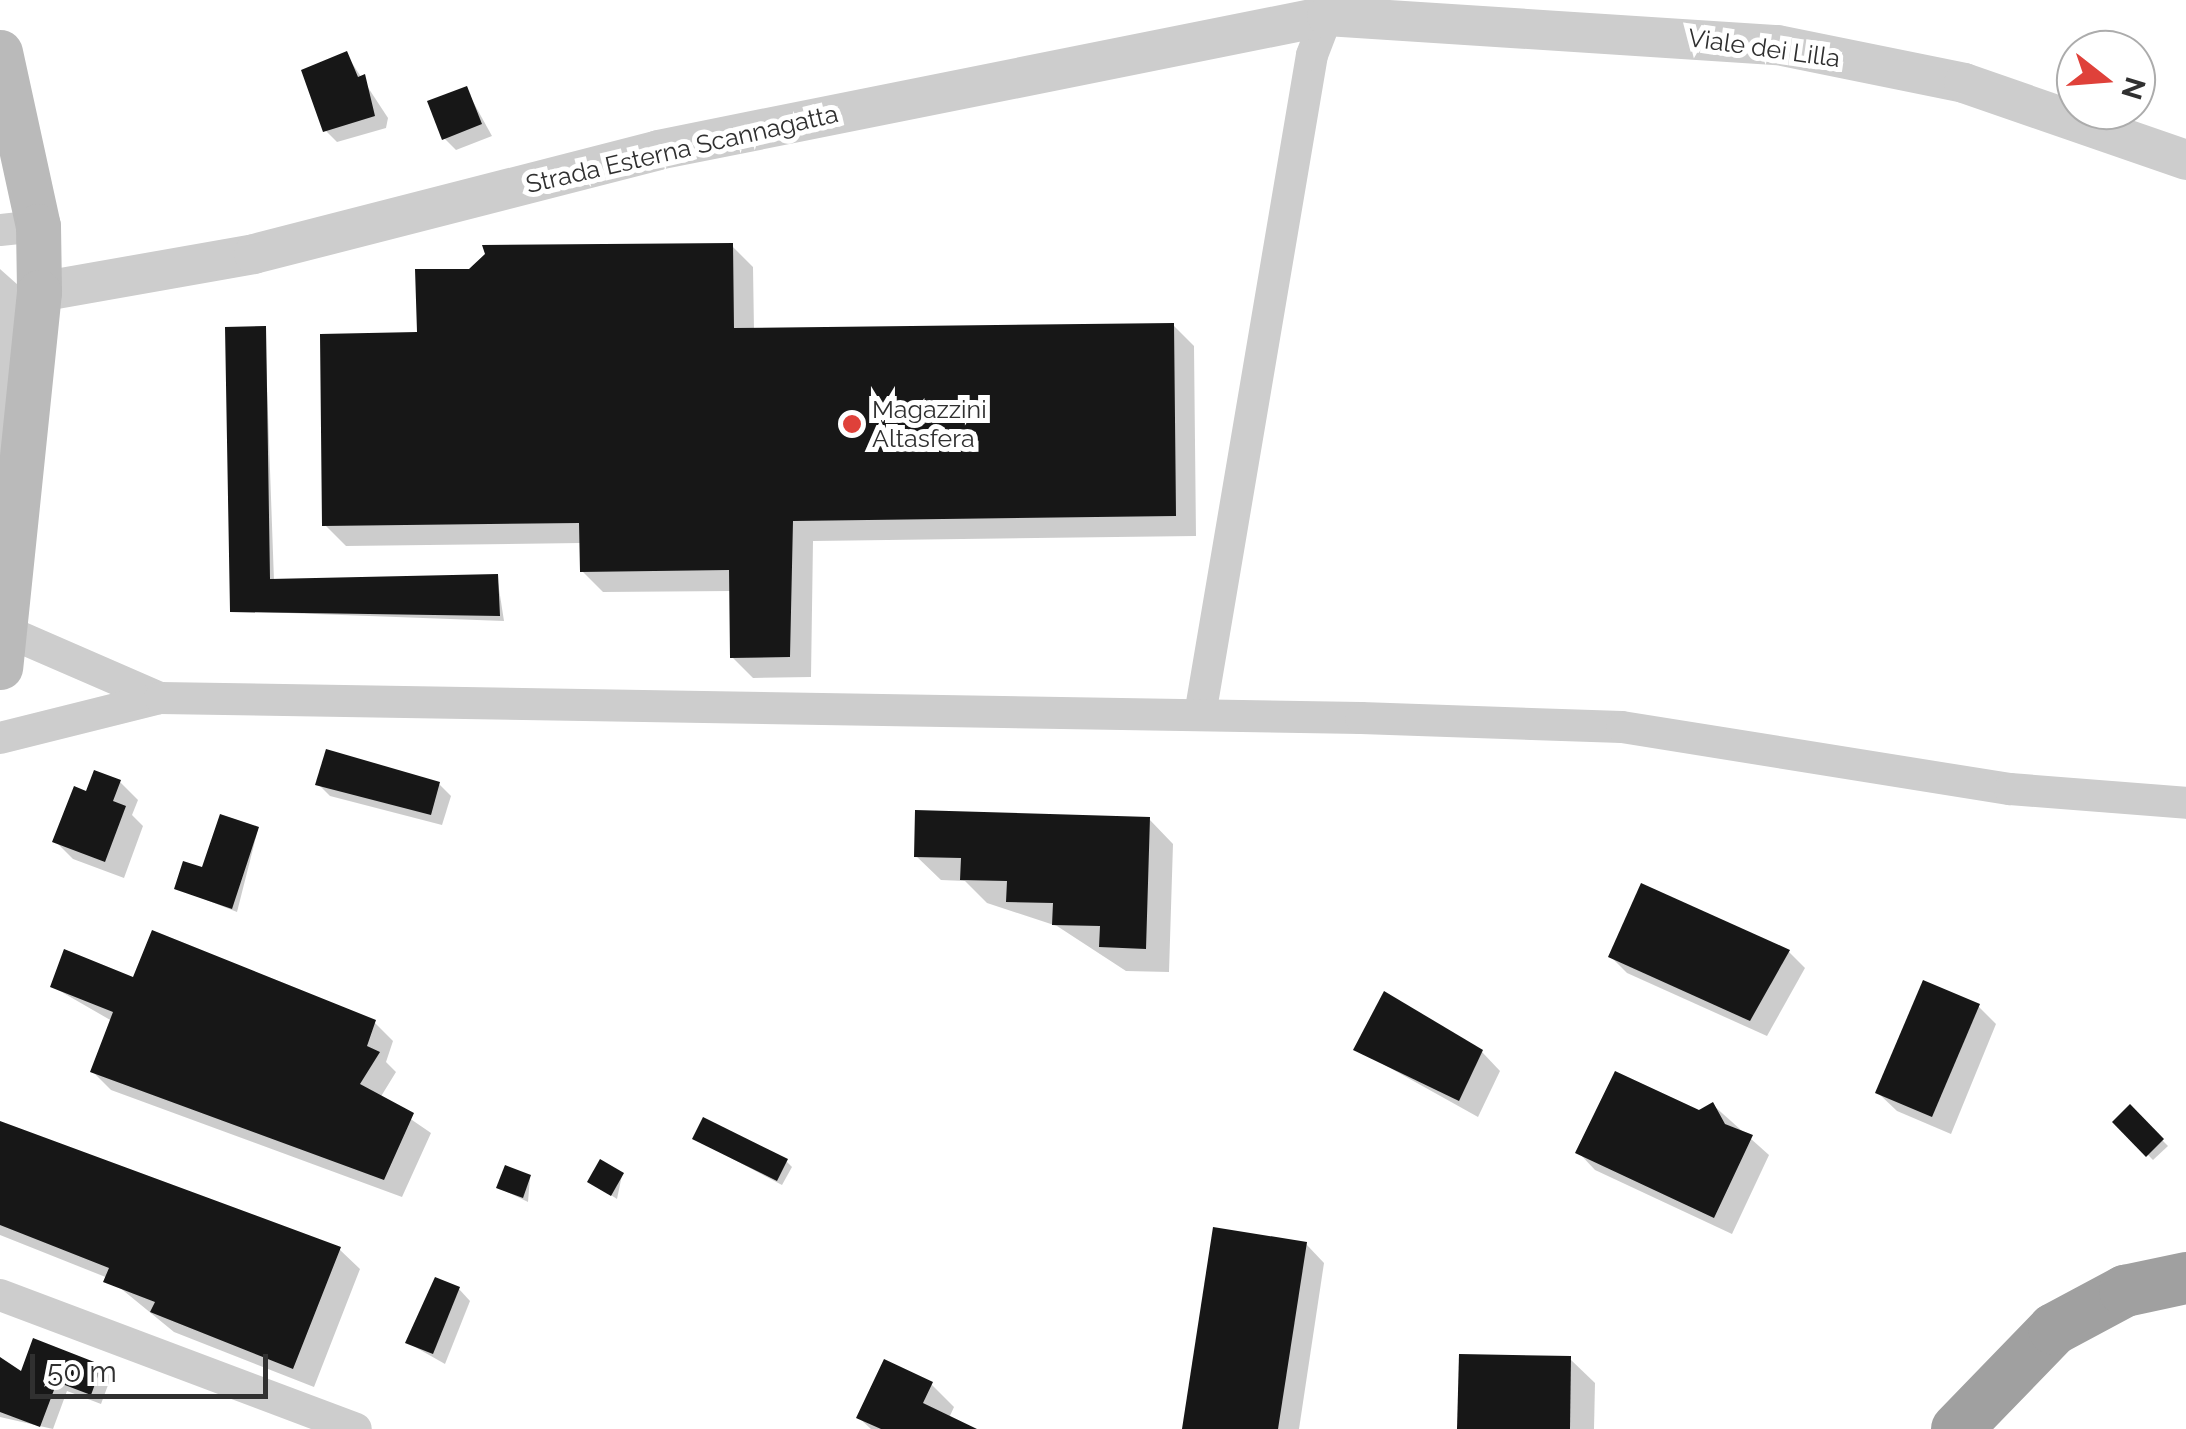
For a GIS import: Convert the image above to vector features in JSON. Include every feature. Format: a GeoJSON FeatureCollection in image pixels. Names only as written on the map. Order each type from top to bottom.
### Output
{"type":"FeatureCollection","features":[{"type":"Feature","properties":{"kind":"highway"},"geometry":{"type":"LineString","coordinates":[[1957,1429],[2054,1328],[2125,1291],[2186,1278]]}},
{"type":"Feature","properties":{"kind":"main road"},"geometry":{"type":"LineString","coordinates":[[0,52],[19,228],[39,292],[4,649]]}},
{"type":"Feature","properties":{"kind":"street","name":"Viale dei Lilla"},"geometry":{"type":"LineString","coordinates":[[1327,16],[1400,8],[1778,45],[1964,84],[2186,160]]}},
{"type":"Feature","properties":{"kind":"street","name":"Strada Esterna Scannagatta"},"geometry":{"type":"LineString","coordinates":[[39,292],[254,254],[658,150],[1327,16]]}},
{"type":"Feature","properties":{"kind":"street"},"geometry":{"type":"LineString","coordinates":[[1200,715],[1312,56],[1327,16]]}},
{"type":"Feature","properties":{"kind":"street"},"geometry":{"type":"LineString","coordinates":[[4,649],[160,698]]}},
{"type":"Feature","properties":{"kind":"street"},"geometry":{"type":"LineString","coordinates":[[0,738],[160,698],[1200,715],[1622,727],[2010,790],[2186,802]]}},
{"type":"Feature","properties":{"kind":"street"},"geometry":{"type":"LineString","coordinates":[[0,1295],[356,1429]]}},
{"type":"Feature","properties":{"kind":"building"},"geometry":{"type":"Polygon","coordinates":[[[347,51],[358,77],[365,74],[375,116],[323,132],[301,70],[347,51]]]}},
{"type":"Feature","properties":{"kind":"building"},"geometry":{"type":"Polygon","coordinates":[[[467,86],[482,124],[442,140],[427,101],[467,86]]]}},
{"type":"Feature","properties":{"kind":"building"},"geometry":{"type":"Polygon","coordinates":[[[733,243],[734,328],[1174,323],[1176,516],[793,521],[790,657],[730,658],[729,570],[580,572],[579,523],[322,526],[320,334],[417,332],[415,269],[469,269],[485,254],[482,245],[733,243]]]}},
{"type":"Feature","properties":{"kind":"building"},"geometry":{"type":"Polygon","coordinates":[[[266,326],[270,579],[498,574],[500,616],[230,612],[225,327],[266,326]]]}},
{"type":"Feature","properties":{"kind":"building"},"geometry":{"type":"Polygon","coordinates":[[[326,749],[440,782],[431,815],[315,785],[326,749]]]}},
{"type":"Feature","properties":{"kind":"building"},"geometry":{"type":"Polygon","coordinates":[[[94,770],[121,780],[113,801],[126,806],[105,862],[52,842],[74,786],[86,791],[94,770]]]}},
{"type":"Feature","properties":{"kind":"building"},"geometry":{"type":"Polygon","coordinates":[[[915,810],[1150,817],[1146,949],[1099,947],[1100,926],[1052,925],[1053,903],[1006,902],[1007,881],[960,880],[961,858],[914,857],[915,810]]]}},
{"type":"Feature","properties":{"kind":"building"},"geometry":{"type":"Polygon","coordinates":[[[220,814],[259,827],[232,909],[174,889],[183,861],[202,867],[220,814]]]}},
{"type":"Feature","properties":{"kind":"building"},"geometry":{"type":"Polygon","coordinates":[[[1641,883],[1790,950],[1750,1021],[1608,957],[1641,883]]]}},
{"type":"Feature","properties":{"kind":"building"},"geometry":{"type":"Polygon","coordinates":[[[152,930],[376,1020],[367,1046],[380,1052],[360,1084],[414,1113],[384,1180],[90,1072],[113,1012],[50,987],[64,949],[133,977],[152,930]]]}},
{"type":"Feature","properties":{"kind":"building"},"geometry":{"type":"Polygon","coordinates":[[[1923,980],[1980,1004],[1932,1117],[1875,1093],[1923,980]]]}},
{"type":"Feature","properties":{"kind":"building"},"geometry":{"type":"Polygon","coordinates":[[[1384,991],[1483,1050],[1459,1101],[1353,1050],[1384,991]]]}},
{"type":"Feature","properties":{"kind":"building"},"geometry":{"type":"Polygon","coordinates":[[[1615,1071],[1699,1110],[1713,1102],[1725,1124],[1753,1135],[1714,1218],[1575,1153],[1615,1071]]]}},
{"type":"Feature","properties":{"kind":"building"},"geometry":{"type":"Polygon","coordinates":[[[2130,1104],[2164,1139],[2146,1157],[2112,1122],[2130,1104]]]}},
{"type":"Feature","properties":{"kind":"building"},"geometry":{"type":"Polygon","coordinates":[[[703,1117],[788,1159],[777,1181],[692,1139],[703,1117]]]}},
{"type":"Feature","properties":{"kind":"building"},"geometry":{"type":"Polygon","coordinates":[[[0,1121],[341,1247],[293,1369],[150,1312],[155,1302],[103,1282],[109,1268],[0,1225],[0,1121]]]}},
{"type":"Feature","properties":{"kind":"building"},"geometry":{"type":"Polygon","coordinates":[[[600,1159],[624,1173],[611,1196],[587,1182],[600,1159]]]}},
{"type":"Feature","properties":{"kind":"building"},"geometry":{"type":"Polygon","coordinates":[[[505,1165],[531,1175],[523,1198],[496,1188],[505,1165]]]}},
{"type":"Feature","properties":{"kind":"building"},"geometry":{"type":"Polygon","coordinates":[[[1213,1227],[1307,1242],[1278,1429],[1182,1429],[1213,1227]]]}},
{"type":"Feature","properties":{"kind":"building"},"geometry":{"type":"Polygon","coordinates":[[[435,1277],[460,1287],[433,1354],[405,1343],[435,1277]]]}},
{"type":"Feature","properties":{"kind":"building"},"geometry":{"type":"Polygon","coordinates":[[[33,1338],[102,1365],[91,1395],[57,1382],[40,1427],[0,1412],[0,1357],[21,1371],[33,1338]]]}},
{"type":"Feature","properties":{"kind":"building"},"geometry":{"type":"Polygon","coordinates":[[[1459,1354],[1571,1356],[1570,1429],[1457,1429],[1459,1354]]]}},
{"type":"Feature","properties":{"kind":"building"},"geometry":{"type":"Polygon","coordinates":[[[884,1359],[933,1382],[923,1403],[977,1429],[881,1429],[856,1418],[884,1359]]]}},
{"type":"Feature","properties":{"kind":"place","name":"Magazzini Altasfera"},"geometry":{"type":"Point","coordinates":[852,424]}}]}
